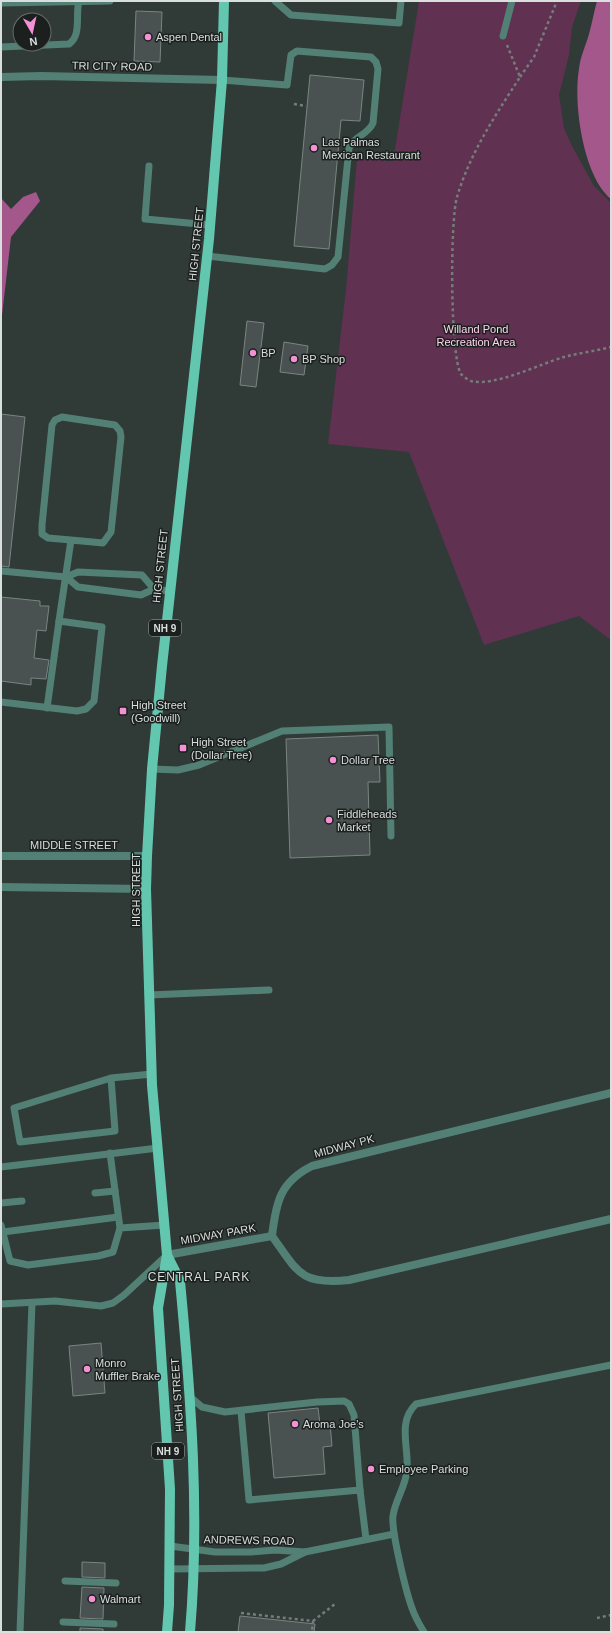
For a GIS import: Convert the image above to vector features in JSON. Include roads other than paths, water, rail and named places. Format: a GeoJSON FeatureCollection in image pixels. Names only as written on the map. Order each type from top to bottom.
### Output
{"type":"FeatureCollection","features":[{"type":"Feature","properties":{"kind":"main road","name":"HIGH STREET"},"geometry":{"type":"LineString","coordinates":[[167,1632],[170,1569],[170,1489],[158,1308],[167,1255],[152,1074],[146,889],[147,856],[152,769],[169,591],[210,225],[222,80],[224,1]]}},
{"type":"Feature","properties":{"kind":"main road","name":"HIGH STREET"},"geometry":{"type":"LineString","coordinates":[[167,1255],[180,1280],[194,1460],[195,1570],[190,1632]]}},
{"type":"Feature","properties":{"kind":"street","name":"TRI CITY ROAD"},"geometry":{"type":"LineString","coordinates":[[1,77],[41,76],[222,80]]}},
{"type":"Feature","properties":{"kind":"street","name":"MIDDLE STREET"},"geometry":{"type":"LineString","coordinates":[[1,856],[147,856]]}},
{"type":"Feature","properties":{"kind":"street"},"geometry":{"type":"LineString","coordinates":[[1,887],[146,889]]}},
{"type":"Feature","properties":{"kind":"street","name":"MIDWAY PK"},"geometry":{"type":"LineString","coordinates":[[272,1236],[280,1198],[286,1184],[297,1174],[312,1166],[611,1093]]}},
{"type":"Feature","properties":{"kind":"street"},"geometry":{"type":"LineString","coordinates":[[272,1236],[296,1270],[306,1278],[319,1282],[333,1282],[349,1280],[611,1219]]}},
{"type":"Feature","properties":{"kind":"street","name":"MIDWAY PARK"},"geometry":{"type":"LineString","coordinates":[[167,1255],[272,1236]]}},
{"type":"Feature","properties":{"kind":"lane"},"geometry":{"type":"LineString","coordinates":[[1,3],[110,1]]}},
{"type":"Feature","properties":{"kind":"lane"},"geometry":{"type":"LineString","coordinates":[[275,1],[291,15],[399,23],[401,1]]}},
{"type":"Feature","properties":{"kind":"lane"},"geometry":{"type":"LineString","coordinates":[[503,36],[512,1]]}},
{"type":"Feature","properties":{"kind":"lane"},"geometry":{"type":"LineString","coordinates":[[1,47],[69,44],[74,41],[77,34],[76,15],[79,2]]}},
{"type":"Feature","properties":{"kind":"lane"},"geometry":{"type":"LineString","coordinates":[[207,256],[325,269],[332,265],[338,257],[349,148],[352,142],[370,130],[373,123],[378,69],[376,62],[371,57],[297,51],[291,55],[287,84],[222,80]]}},
{"type":"Feature","properties":{"kind":"lane"},"geometry":{"type":"LineString","coordinates":[[149,166],[145,220],[210,225]]}},
{"type":"Feature","properties":{"kind":"lane"},"geometry":{"type":"LineString","coordinates":[[62,417],[115,425],[120,431],[121,437],[111,532],[104,543],[71,540],[48,538],[42,534],[43,503],[52,425],[55,420],[62,417]]}},
{"type":"Feature","properties":{"kind":"lane"},"geometry":{"type":"LineString","coordinates":[[47,708],[71,540]]}},
{"type":"Feature","properties":{"kind":"lane"},"geometry":{"type":"LineString","coordinates":[[1,571],[66,577],[78,572],[142,575],[154,589]]}},
{"type":"Feature","properties":{"kind":"lane"},"geometry":{"type":"LineString","coordinates":[[66,577],[78,587],[141,595],[154,589],[169,591]]}},
{"type":"Feature","properties":{"kind":"lane"},"geometry":{"type":"LineString","coordinates":[[1,702],[77,710],[86,709],[94,701],[102,627],[59,621]]}},
{"type":"Feature","properties":{"kind":"lane"},"geometry":{"type":"LineString","coordinates":[[152,769],[178,770],[199,765],[282,731],[389,727],[391,836]]}},
{"type":"Feature","properties":{"kind":"lane"},"geometry":{"type":"LineString","coordinates":[[149,995],[269,990]]}},
{"type":"Feature","properties":{"kind":"lane"},"geometry":{"type":"LineString","coordinates":[[111,1078],[115,1131],[20,1142],[14,1108],[111,1078],[152,1074]]}},
{"type":"Feature","properties":{"kind":"lane"},"geometry":{"type":"LineString","coordinates":[[1,1167],[158,1148]]}},
{"type":"Feature","properties":{"kind":"lane"},"geometry":{"type":"LineString","coordinates":[[1,1225],[10,1261],[28,1265],[98,1256],[112,1252],[120,1228],[110,1153]]}},
{"type":"Feature","properties":{"kind":"lane"},"geometry":{"type":"LineString","coordinates":[[95,1193],[115,1190]]}},
{"type":"Feature","properties":{"kind":"lane"},"geometry":{"type":"LineString","coordinates":[[1,1203],[22,1201]]}},
{"type":"Feature","properties":{"kind":"lane"},"geometry":{"type":"LineString","coordinates":[[3,1232],[118,1217]]}},
{"type":"Feature","properties":{"kind":"lane"},"geometry":{"type":"LineString","coordinates":[[120,1228],[164,1225]]}},
{"type":"Feature","properties":{"kind":"lane"},"geometry":{"type":"LineString","coordinates":[[1,1304],[55,1301],[101,1306],[114,1303],[167,1255]]}},
{"type":"Feature","properties":{"kind":"lane"},"geometry":{"type":"LineString","coordinates":[[20,1632],[32,1302]]}},
{"type":"Feature","properties":{"kind":"lane"},"geometry":{"type":"LineString","coordinates":[[424,1632],[412,1607],[394,1534],[392,1518],[395,1504],[404,1486],[407,1472],[405,1429],[406,1418],[416,1404],[611,1365]]}},
{"type":"Feature","properties":{"kind":"lane"},"geometry":{"type":"LineString","coordinates":[[189,1396],[202,1407],[215,1411],[241,1411],[331,1401],[344,1401],[349,1404],[354,1415],[366,1540]]}},
{"type":"Feature","properties":{"kind":"lane"},"geometry":{"type":"LineString","coordinates":[[241,1411],[249,1500],[360,1490]]}},
{"type":"Feature","properties":{"kind":"lane","name":"ANDREWS ROAD"},"geometry":{"type":"LineString","coordinates":[[170,1546],[215,1552],[275,1550],[305,1552],[394,1534]]}},
{"type":"Feature","properties":{"kind":"lane","name":"ANDREWS ROAD"},"geometry":{"type":"LineString","coordinates":[[170,1569],[195,1570],[264,1568],[281,1564],[305,1552]]}},
{"type":"Feature","properties":{"kind":"lane"},"geometry":{"type":"LineString","coordinates":[[65,1581],[116,1583]]}},
{"type":"Feature","properties":{"kind":"lane"},"geometry":{"type":"LineString","coordinates":[[64,1622],[114,1624]]}},
{"type":"Feature","properties":{"kind":"place","name":"Aspen Dental"},"geometry":{"type":"Point","coordinates":[148,37]}},
{"type":"Feature","properties":{"kind":"place","name":"Las Palmas Mexican Restaurant"},"geometry":{"type":"Point","coordinates":[314,148]}},
{"type":"Feature","properties":{"kind":"place","name":"BP"},"geometry":{"type":"Point","coordinates":[253,353]}},
{"type":"Feature","properties":{"kind":"place","name":"BP Shop"},"geometry":{"type":"Point","coordinates":[294,359]}},
{"type":"Feature","properties":{"kind":"place","name":"High Street (Goodwill)"},"geometry":{"type":"Point","coordinates":[123,711]}},
{"type":"Feature","properties":{"kind":"place","name":"High Street (Dollar Tree)"},"geometry":{"type":"Point","coordinates":[183,748]}},
{"type":"Feature","properties":{"kind":"place","name":"Dollar Tree"},"geometry":{"type":"Point","coordinates":[333,760]}},
{"type":"Feature","properties":{"kind":"place","name":"Fiddleheads Market"},"geometry":{"type":"Point","coordinates":[329,820]}},
{"type":"Feature","properties":{"kind":"place","name":"Monro Muffler Brake"},"geometry":{"type":"Point","coordinates":[87,1369]}},
{"type":"Feature","properties":{"kind":"place","name":"Aroma Joe's"},"geometry":{"type":"Point","coordinates":[295,1424]}},
{"type":"Feature","properties":{"kind":"place","name":"Employee Parking"},"geometry":{"type":"Point","coordinates":[371,1469]}},
{"type":"Feature","properties":{"kind":"place","name":"Walmart"},"geometry":{"type":"Point","coordinates":[92,1599]}},
{"type":"Feature","properties":{"kind":"district","name":"CENTRAL PARK"},"geometry":{"type":"Point","coordinates":[199,1277]}},
{"type":"Feature","properties":{"kind":"park label","name":"Willand Pond Recreation Area"},"geometry":{"type":"Point","coordinates":[476,335]}}]}
